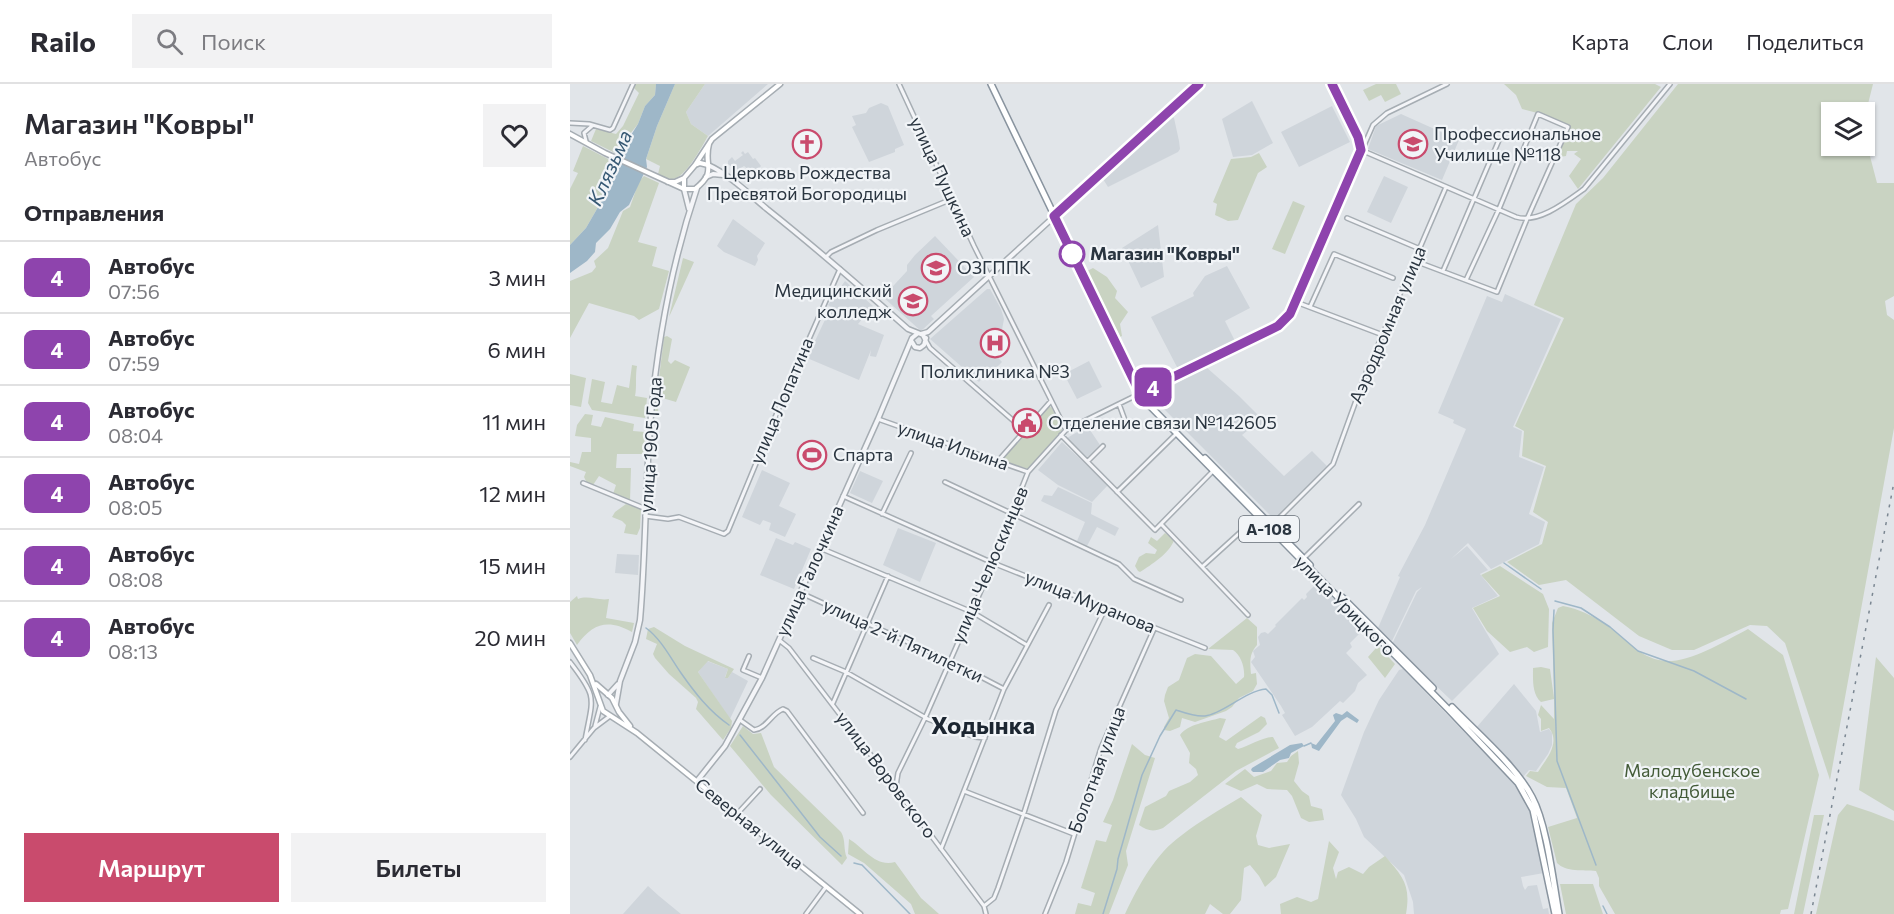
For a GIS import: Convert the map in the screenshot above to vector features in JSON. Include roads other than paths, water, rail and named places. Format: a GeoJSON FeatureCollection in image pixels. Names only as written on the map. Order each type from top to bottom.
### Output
{"type":"FeatureCollection","features":[{"type":"Feature","properties":{"kind":"highway","name":"улица Урицкого"},"geometry":{"type":"LineString","coordinates":[[991,84],[1144,401],[1271,526],[1302,560]]}},
{"type":"Feature","properties":{"kind":"highway","name":"улица Урицкого"},"geometry":{"type":"LineString","coordinates":[[1140,393],[1302,560],[1500,757],[1528,790],[1542,827],[1557,914]]}},
{"type":"Feature","properties":{"kind":"main road"},"geometry":{"type":"LineString","coordinates":[[667,182],[675,182],[684,178],[709,142],[780,84]]}},
{"type":"Feature","properties":{"kind":"main road"},"geometry":{"type":"LineString","coordinates":[[570,134],[656,177],[692,190],[709,171],[707,151],[709,142]]}},
{"type":"Feature","properties":{"kind":"main road"},"geometry":{"type":"LineString","coordinates":[[695,165],[703,163],[708,165]]}},
{"type":"Feature","properties":{"kind":"main road"},"geometry":{"type":"LineString","coordinates":[[684,178],[684,189]]}},
{"type":"Feature","properties":{"kind":"main road","name":"Северная улица"},"geometry":{"type":"LineString","coordinates":[[570,643],[590,675],[637,733]]}},
{"type":"Feature","properties":{"kind":"main road","name":"Северная улица"},"geometry":{"type":"LineString","coordinates":[[590,675],[605,713],[637,733],[860,914]]}},
{"type":"Feature","properties":{"kind":"main road"},"geometry":{"type":"LineString","coordinates":[[601,704],[602,698],[608,695]]}},
{"type":"Feature","properties":{"kind":"main road"},"geometry":{"type":"LineString","coordinates":[[610,716],[616,711],[616,705]]}},
{"type":"Feature","properties":{"kind":"street"},"geometry":{"type":"LineString","coordinates":[[570,123],[608,130],[613,128],[633,84]]}},
{"type":"Feature","properties":{"kind":"street","name":"улица Пушкина"},"geometry":{"type":"LineString","coordinates":[[899,84],[989,276],[1066,430]]}},
{"type":"Feature","properties":{"kind":"street"},"geometry":{"type":"LineString","coordinates":[[908,352],[920,347],[928,332],[1199,84]]}},
{"type":"Feature","properties":{"kind":"street"},"geometry":{"type":"LineString","coordinates":[[1332,84],[1358,137],[1361,150],[1519,218],[1527,219],[1568,200],[1584,189],[1670,84]]}},
{"type":"Feature","properties":{"kind":"street","name":"улица Челюскинцев"},"geometry":{"type":"LineString","coordinates":[[896,786],[898,773],[926,718],[972,612],[1028,472],[1066,430],[1278,326],[1287,319],[1373,125],[1379,118],[1447,84]]}},
{"type":"Feature","properties":{"kind":"street"},"geometry":{"type":"LineString","coordinates":[[1415,261],[1497,292],[1568,127],[1538,114],[1499,209],[1466,280]]}},
{"type":"Feature","properties":{"kind":"street"},"geometry":{"type":"LineString","coordinates":[[577,123],[590,145]]}},
{"type":"Feature","properties":{"kind":"street"},"geometry":{"type":"LineString","coordinates":[[579,138],[590,126],[596,126]]}},
{"type":"Feature","properties":{"kind":"street"},"geometry":{"type":"LineString","coordinates":[[1443,272],[1499,140]]}},
{"type":"Feature","properties":{"kind":"street"},"geometry":{"type":"LineString","coordinates":[[708,165],[724,175],[826,256],[908,329],[919,334],[930,348],[1024,430]]}},
{"type":"Feature","properties":{"kind":"street"},"geometry":{"type":"LineString","coordinates":[[706,177],[713,174],[724,175]]}},
{"type":"Feature","properties":{"kind":"street","name":"улица 1905 Года"},"geometry":{"type":"LineString","coordinates":[[616,705],[620,681],[635,642],[640,620],[651,415],[661,333],[689,210],[697,187]]}},
{"type":"Feature","properties":{"kind":"street","name":"Аэродромная улица"},"geometry":{"type":"LineString","coordinates":[[1271,526],[1333,464],[1366,373],[1446,187]]}},
{"type":"Feature","properties":{"kind":"street"},"geometry":{"type":"LineString","coordinates":[[684,189],[689,210]]}},
{"type":"Feature","properties":{"kind":"street"},"geometry":{"type":"LineString","coordinates":[[826,256],[877,230],[952,199]]}},
{"type":"Feature","properties":{"kind":"street"},"geometry":{"type":"LineString","coordinates":[[1347,218],[1420,249]]}},
{"type":"Feature","properties":{"kind":"street"},"geometry":{"type":"LineString","coordinates":[[1310,307],[1334,254],[1393,278]]}},
{"type":"Feature","properties":{"kind":"street","name":"улица Лопатина"},"geometry":{"type":"LineString","coordinates":[[645,516],[669,519],[679,517],[726,534],[840,269]]}},
{"type":"Feature","properties":{"kind":"street"},"geometry":{"type":"LineString","coordinates":[[1296,302],[1383,335]]}},
{"type":"Feature","properties":{"kind":"street"},"geometry":{"type":"LineString","coordinates":[[908,329],[913,345],[930,348]]}},
{"type":"Feature","properties":{"kind":"street"},"geometry":{"type":"LineString","coordinates":[[912,339],[928,332]]}},
{"type":"Feature","properties":{"kind":"street","name":"улица Галочкина"},"geometry":{"type":"LineString","coordinates":[[697,781],[725,746],[762,678],[912,339]]}},
{"type":"Feature","properties":{"kind":"street"},"geometry":{"type":"LineString","coordinates":[[998,461],[1051,401]]}},
{"type":"Feature","properties":{"kind":"street"},"geometry":{"type":"LineString","coordinates":[[1119,404],[1126,423]]}},
{"type":"Feature","properties":{"kind":"street","name":"улица Ильина"},"geometry":{"type":"LineString","coordinates":[[878,419],[1028,472]]}},
{"type":"Feature","properties":{"kind":"street"},"geometry":{"type":"LineString","coordinates":[[1117,492],[1176,434]]}},
{"type":"Feature","properties":{"kind":"street"},"geometry":{"type":"LineString","coordinates":[[1061,435],[1155,530],[1213,471]]}},
{"type":"Feature","properties":{"kind":"street"},"geometry":{"type":"LineString","coordinates":[[1088,461],[1103,446]]}},
{"type":"Feature","properties":{"kind":"street"},"geometry":{"type":"LineString","coordinates":[[882,514],[911,453]]}},
{"type":"Feature","properties":{"kind":"street"},"geometry":{"type":"LineString","coordinates":[[945,482],[1119,564],[1134,579],[1181,600]]}},
{"type":"Feature","properties":{"kind":"street"},"geometry":{"type":"LineString","coordinates":[[583,483],[646,509]]}},
{"type":"Feature","properties":{"kind":"street","name":"улица Муранова"},"geometry":{"type":"LineString","coordinates":[[843,496],[993,563],[1205,648]]}},
{"type":"Feature","properties":{"kind":"street"},"geometry":{"type":"LineString","coordinates":[[1302,560],[1359,504]]}},
{"type":"Feature","properties":{"kind":"street"},"geometry":{"type":"LineString","coordinates":[[1203,566],[1258,515]]}},
{"type":"Feature","properties":{"kind":"street"},"geometry":{"type":"LineString","coordinates":[[1161,524],[1248,615]]}},
{"type":"Feature","properties":{"kind":"street"},"geometry":{"type":"LineString","coordinates":[[820,548],[972,612],[1027,645]]}},
{"type":"Feature","properties":{"kind":"street"},"geometry":{"type":"LineString","coordinates":[[833,703],[888,576]]}},
{"type":"Feature","properties":{"kind":"street","name":"улица 2-й Пятилетки"},"geometry":{"type":"LineString","coordinates":[[801,593],[1004,689]]}},
{"type":"Feature","properties":{"kind":"street"},"geometry":{"type":"LineString","coordinates":[[941,849],[1004,689],[1049,605]]}},
{"type":"Feature","properties":{"kind":"street"},"geometry":{"type":"LineString","coordinates":[[984,906],[994,898],[1023,816],[1056,710],[1106,607]]}},
{"type":"Feature","properties":{"kind":"street","name":"Болотная улица"},"geometry":{"type":"LineString","coordinates":[[1045,914],[1074,834],[1101,748],[1154,629]]}},
{"type":"Feature","properties":{"kind":"street","name":"улица Воровского"},"geometry":{"type":"LineString","coordinates":[[779,640],[789,648],[896,786],[984,906],[986,914]]}},
{"type":"Feature","properties":{"kind":"street"},"geometry":{"type":"LineString","coordinates":[[749,656],[743,670],[762,678]]}},
{"type":"Feature","properties":{"kind":"street"},"geometry":{"type":"LineString","coordinates":[[813,658],[846,672],[926,718],[975,737],[985,738]]}},
{"type":"Feature","properties":{"kind":"street"},"geometry":{"type":"LineString","coordinates":[[570,662],[591,694],[585,740]]}},
{"type":"Feature","properties":{"kind":"street","name":"улица 1905 Года"},"geometry":{"type":"LineString","coordinates":[[608,695],[620,681]]}},
{"type":"Feature","properties":{"kind":"street"},"geometry":{"type":"LineString","coordinates":[[602,690],[607,692],[613,690]]}},
{"type":"Feature","properties":{"kind":"street"},"geometry":{"type":"LineString","coordinates":[[570,757],[594,728],[601,704]]}},
{"type":"Feature","properties":{"kind":"street"},"geometry":{"type":"LineString","coordinates":[[740,720],[750,728],[760,730],[779,710],[787,711],[863,813]]}},
{"type":"Feature","properties":{"kind":"street"},"geometry":{"type":"LineString","coordinates":[[594,728],[610,716]]}},
{"type":"Feature","properties":{"kind":"street"},"geometry":{"type":"LineString","coordinates":[[589,718],[592,725],[596,723]]}},
{"type":"Feature","properties":{"kind":"street"},"geometry":{"type":"LineString","coordinates":[[887,776],[895,776],[898,773]]}},
{"type":"Feature","properties":{"kind":"street"},"geometry":{"type":"LineString","coordinates":[[736,814],[760,789]]}},
{"type":"Feature","properties":{"kind":"street"},"geometry":{"type":"LineString","coordinates":[[964,791],[1023,816],[1074,834]]}},
{"type":"Feature","properties":{"kind":"street"},"geometry":{"type":"LineString","coordinates":[[806,914],[826,887]]}},
{"type":"Feature","properties":{"kind":"water"},"geometry":{"type":"Polygon","coordinates":[[[656,84],[675,84],[657,126],[646,159],[647,167],[629,205],[620,212],[610,229],[596,243],[595,252],[570,273],[570,245],[586,228],[605,195],[614,162],[638,124],[645,106],[655,95],[656,84]]]}},
{"type":"Feature","properties":{"kind":"water"},"geometry":{"type":"Polygon","coordinates":[[[1347,711],[1359,720],[1357,723],[1347,717],[1341,721],[1319,751],[1312,748],[1311,743],[1316,745],[1335,721],[1333,715],[1336,713],[1342,715],[1347,711]]]}},
{"type":"Feature","properties":{"kind":"water"},"geometry":{"type":"Polygon","coordinates":[[[1302,743],[1304,746],[1291,753],[1289,758],[1280,760],[1263,772],[1251,770],[1290,745],[1302,743]]]}},
{"type":"Feature","properties":{"kind":"waterway"},"geometry":{"type":"LineString","coordinates":[[1504,563],[1541,589]]}},
{"type":"Feature","properties":{"kind":"waterway"},"geometry":{"type":"LineString","coordinates":[[1555,601],[1581,608],[1610,627],[1638,651],[1694,671],[1746,699]]}},
{"type":"Feature","properties":{"kind":"waterway"},"geometry":{"type":"LineString","coordinates":[[1554,610],[1557,761],[1596,865]]}},
{"type":"Feature","properties":{"kind":"waterway"},"geometry":{"type":"LineString","coordinates":[[646,628],[661,643],[703,701],[729,725]]}},
{"type":"Feature","properties":{"kind":"waterway"},"geometry":{"type":"LineString","coordinates":[[1103,914],[1142,775],[1160,736],[1176,710],[1205,716],[1250,694],[1266,689],[1272,695],[1279,713]]}},
{"type":"Feature","properties":{"kind":"waterway"},"geometry":{"type":"LineString","coordinates":[[740,735],[820,837],[841,856]]}},
{"type":"Feature","properties":{"kind":"waterway"},"geometry":{"type":"LineString","coordinates":[[1304,746],[1311,743]]}},
{"type":"Feature","properties":{"kind":"waterway"},"geometry":{"type":"LineString","coordinates":[[854,863],[862,865],[910,914]]}},
{"type":"Feature","properties":{"kind":"waterway"},"geometry":{"type":"LineString","coordinates":[[1603,906],[1607,914]]}},
{"type":"Feature","properties":{"kind":"railway"},"geometry":{"type":"LineString","coordinates":[[1811,914],[1894,482]]}},
{"type":"Feature","properties":{"kind":"place","name":"Церковь Рождества Пресвятой Богородицы"},"geometry":{"type":"Point","coordinates":[807,144]}},
{"type":"Feature","properties":{"kind":"place","name":"Профессиональное Училище №118"},"geometry":{"type":"Point","coordinates":[1413,144]}},
{"type":"Feature","properties":{"kind":"place","name":"Магазин \"Ковры\""},"geometry":{"type":"Point","coordinates":[1072,254]}},
{"type":"Feature","properties":{"kind":"place","name":"ОЗГППК"},"geometry":{"type":"Point","coordinates":[936,268]}},
{"type":"Feature","properties":{"kind":"place","name":"Медицинский колледж"},"geometry":{"type":"Point","coordinates":[913,301]}},
{"type":"Feature","properties":{"kind":"place","name":"Поликлиника №3"},"geometry":{"type":"Point","coordinates":[995,343]}},
{"type":"Feature","properties":{"kind":"place","name":"Отделение связи №142605"},"geometry":{"type":"Point","coordinates":[1027,423]}},
{"type":"Feature","properties":{"kind":"place","name":"Спарта"},"geometry":{"type":"Point","coordinates":[812,455]}},
{"type":"Feature","properties":{"kind":"district","name":"Ходынка"},"geometry":{"type":"Point","coordinates":[983,726]}},
{"type":"Feature","properties":{"kind":"water label","name":"Клязьма"},"geometry":{"type":"Point","coordinates":[610,168]}},
{"type":"Feature","properties":{"kind":"park label","name":"Малодубенское кладбище"},"geometry":{"type":"Point","coordinates":[1692,781]}}]}
